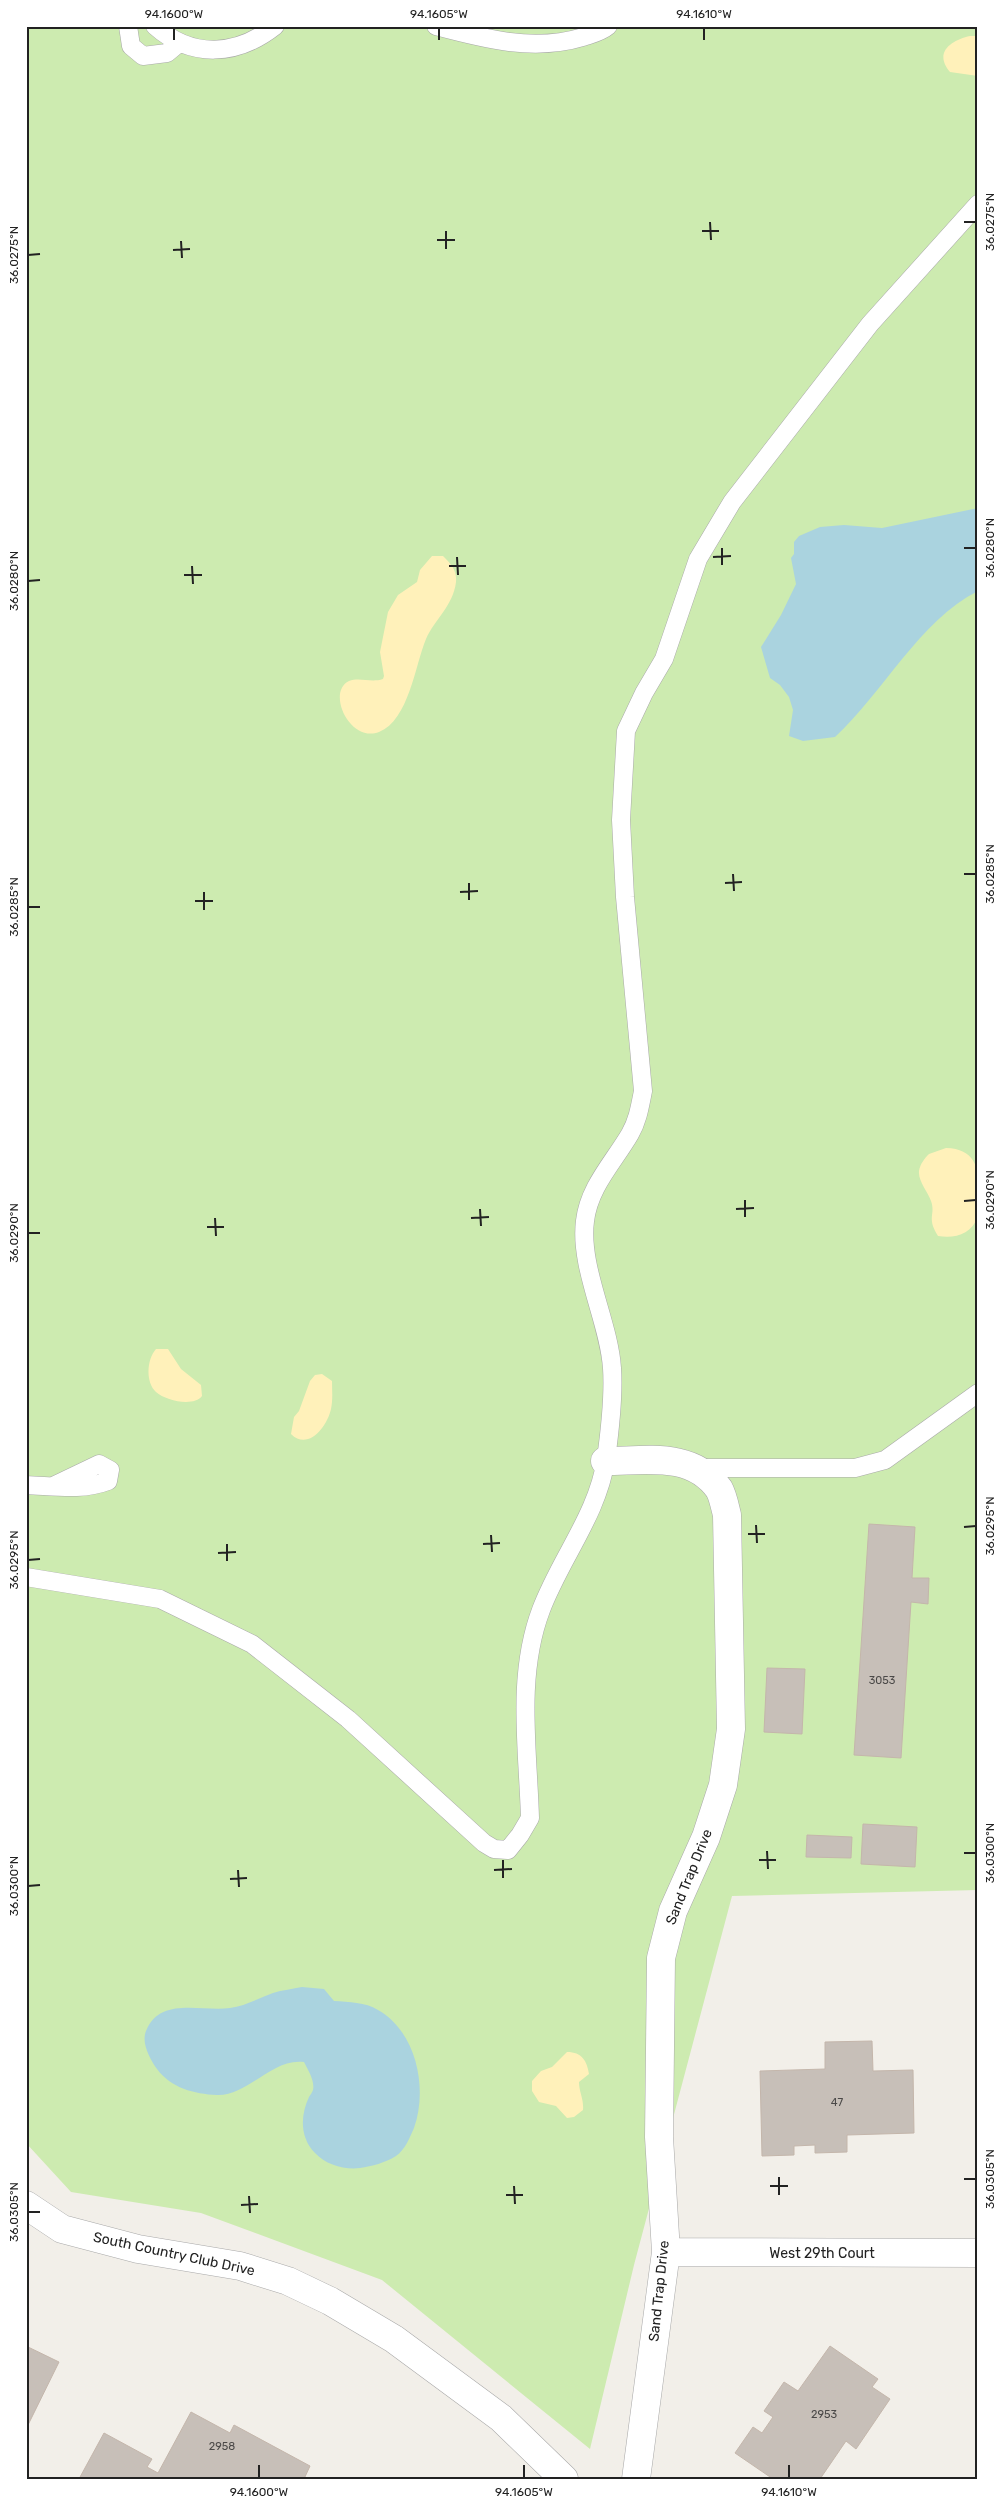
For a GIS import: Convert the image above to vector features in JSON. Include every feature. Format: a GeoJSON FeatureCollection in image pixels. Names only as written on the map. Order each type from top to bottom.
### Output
{"type":"FeatureCollection","features":[{"type":"Feature","properties":{"kind":"street","name":"Sand Trap Drive"},"geometry":{"type":"LineString","coordinates":[[605,1461],[672,1460],[699,1468],[720,1490],[728,1515],[731,1730],[723,1785],[706,1837],[673,1911],[661,1958],[659,2136],[666,2252],[636,2479]]}},
{"type":"Feature","properties":{"kind":"street","name":"South Country Club Drive"},"geometry":{"type":"LineString","coordinates":[[26,2205],[62,2229],[138,2249],[240,2266],[288,2281],[330,2301],[394,2339],[501,2418],[564,2479]]}},
{"type":"Feature","properties":{"kind":"street","name":"West 29th Court"},"geometry":{"type":"LineString","coordinates":[[666,2252],[978,2253]]}},
{"type":"Feature","properties":{"kind":"lane"},"geometry":{"type":"LineString","coordinates":[[128,26],[131,46],[143,56],[167,53],[179,43]]}},
{"type":"Feature","properties":{"kind":"lane"},"geometry":{"type":"LineString","coordinates":[[155,26],[186,47],[223,51],[261,37],[275,26]]}},
{"type":"Feature","properties":{"kind":"lane"},"geometry":{"type":"LineString","coordinates":[[436,26],[491,41],[544,44],[568,41],[602,31],[608,26]]}},
{"type":"Feature","properties":{"kind":"lane"},"geometry":{"type":"LineString","coordinates":[[26,1577],[160,1599],[252,1644],[348,1719],[484,1843],[494,1849],[508,1850],[520,1835],[530,1818],[525,1690],[528,1651],[541,1609],[578,1536],[595,1495],[605,1461],[612,1367],[586,1253],[584,1222],[590,1197],[630,1133],[639,1113],[643,1090],[625,897],[622,830],[626,731],[644,693],[664,658],[698,559],[732,502],[870,324],[978,204]]}},
{"type":"Feature","properties":{"kind":"lane"},"geometry":{"type":"LineString","coordinates":[[699,1468],[855,1468],[885,1460],[978,1393]]}},
{"type":"Feature","properties":{"kind":"lane"},"geometry":{"type":"LineString","coordinates":[[26,1485],[53,1486]]}},
{"type":"Feature","properties":{"kind":"green space"},"geometry":{"type":"Polygon","coordinates":[[[26,26],[978,26],[978,1890],[732,1896],[634,2265],[590,2449],[382,2280],[201,2213],[71,2192],[26,2143],[26,26]]]}},
{"type":"Feature","properties":{"kind":"sand"},"geometry":{"type":"Polygon","coordinates":[[[978,36],[978,76],[950,72],[943,59],[944,53],[957,40],[978,36]]]}},
{"type":"Feature","properties":{"kind":"sand"},"geometry":{"type":"Polygon","coordinates":[[[432,556],[443,556],[451,565],[456,578],[454,591],[448,605],[426,639],[410,691],[397,716],[389,726],[379,732],[368,733],[359,730],[344,715],[340,695],[342,687],[353,680],[383,679],[380,652],[388,612],[398,595],[417,582],[420,570],[432,556]]]}},
{"type":"Feature","properties":{"kind":"sand"},"geometry":{"type":"Polygon","coordinates":[[[946,1148],[959,1150],[968,1155],[974,1162],[979,1182],[978,1217],[975,1223],[962,1234],[950,1237],[938,1236],[934,1230],[931,1201],[919,1175],[920,1166],[929,1154],[946,1148]]]}},
{"type":"Feature","properties":{"kind":"sand"},"geometry":{"type":"Polygon","coordinates":[[[156,1349],[168,1349],[181,1369],[201,1385],[202,1396],[187,1402],[173,1400],[166,1398],[152,1388],[148,1370],[156,1349]]]}},
{"type":"Feature","properties":{"kind":"sand"},"geometry":{"type":"Polygon","coordinates":[[[322,1374],[332,1381],[332,1402],[329,1416],[316,1435],[304,1440],[297,1439],[291,1434],[294,1417],[299,1411],[310,1381],[315,1375],[322,1374]]]}},
{"type":"Feature","properties":{"kind":"sand"},"geometry":{"type":"Polygon","coordinates":[[[567,2052],[572,2052],[583,2058],[589,2074],[579,2082],[583,2110],[574,2117],[567,2118],[556,2106],[539,2102],[532,2091],[532,2081],[541,2071],[552,2067],[567,2052]]]}},
{"type":"Feature","properties":{"kind":"water"},"geometry":{"type":"Polygon","coordinates":[[[978,508],[978,591],[957,604],[919,639],[853,719],[835,737],[803,741],[789,736],[793,710],[789,697],[780,685],[770,678],[761,647],[781,615],[796,584],[791,558],[794,554],[794,542],[799,536],[820,527],[844,525],[882,528],[978,508]]]}},
{"type":"Feature","properties":{"kind":"water"},"geometry":{"type":"Polygon","coordinates":[[[302,1987],[324,1989],[334,2001],[351,2002],[373,2007],[391,2020],[402,2032],[410,2047],[419,2079],[418,2113],[407,2143],[392,2158],[369,2166],[348,2168],[330,2164],[315,2153],[306,2141],[303,2126],[306,2104],[313,2090],[311,2076],[304,2062],[292,2062],[281,2066],[239,2090],[229,2094],[217,2095],[184,2089],[169,2081],[157,2069],[149,2056],[145,2046],[146,2031],[152,2020],[161,2013],[171,2009],[182,2008],[219,2009],[236,2007],[273,1993],[302,1987]]]}},
{"type":"Feature","properties":{"kind":"building"},"geometry":{"type":"Polygon","coordinates":[[[869,1524],[915,1527],[912,1578],[929,1578],[928,1604],[911,1602],[901,1758],[854,1755],[869,1524]]]}},
{"type":"Feature","properties":{"kind":"building"},"geometry":{"type":"Polygon","coordinates":[[[767,1668],[805,1669],[802,1734],[764,1732],[767,1668]]]}},
{"type":"Feature","properties":{"kind":"building"},"geometry":{"type":"Polygon","coordinates":[[[863,1824],[917,1827],[915,1867],[861,1864],[863,1824]]]}},
{"type":"Feature","properties":{"kind":"building"},"geometry":{"type":"Polygon","coordinates":[[[807,1835],[852,1837],[851,1858],[806,1857],[807,1835]]]}},
{"type":"Feature","properties":{"kind":"building"},"geometry":{"type":"Polygon","coordinates":[[[872,2041],[873,2071],[913,2070],[914,2133],[847,2135],[847,2152],[815,2153],[815,2145],[794,2146],[794,2155],[762,2156],[760,2071],[825,2069],[825,2042],[872,2041]]]}},
{"type":"Feature","properties":{"kind":"building"},"geometry":{"type":"Polygon","coordinates":[[[26,2346],[59,2362],[26,2429],[26,2346]]]}},
{"type":"Feature","properties":{"kind":"building"},"geometry":{"type":"Polygon","coordinates":[[[830,2346],[878,2379],[872,2387],[890,2399],[856,2449],[846,2441],[820,2479],[773,2479],[735,2453],[753,2427],[762,2433],[773,2417],[764,2411],[784,2382],[798,2391],[830,2346]]]}},
{"type":"Feature","properties":{"kind":"building"},"geometry":{"type":"Polygon","coordinates":[[[191,2412],[230,2433],[234,2425],[310,2466],[304,2479],[79,2479],[104,2433],[152,2459],[147,2467],[158,2473],[191,2412]]]}}]}
